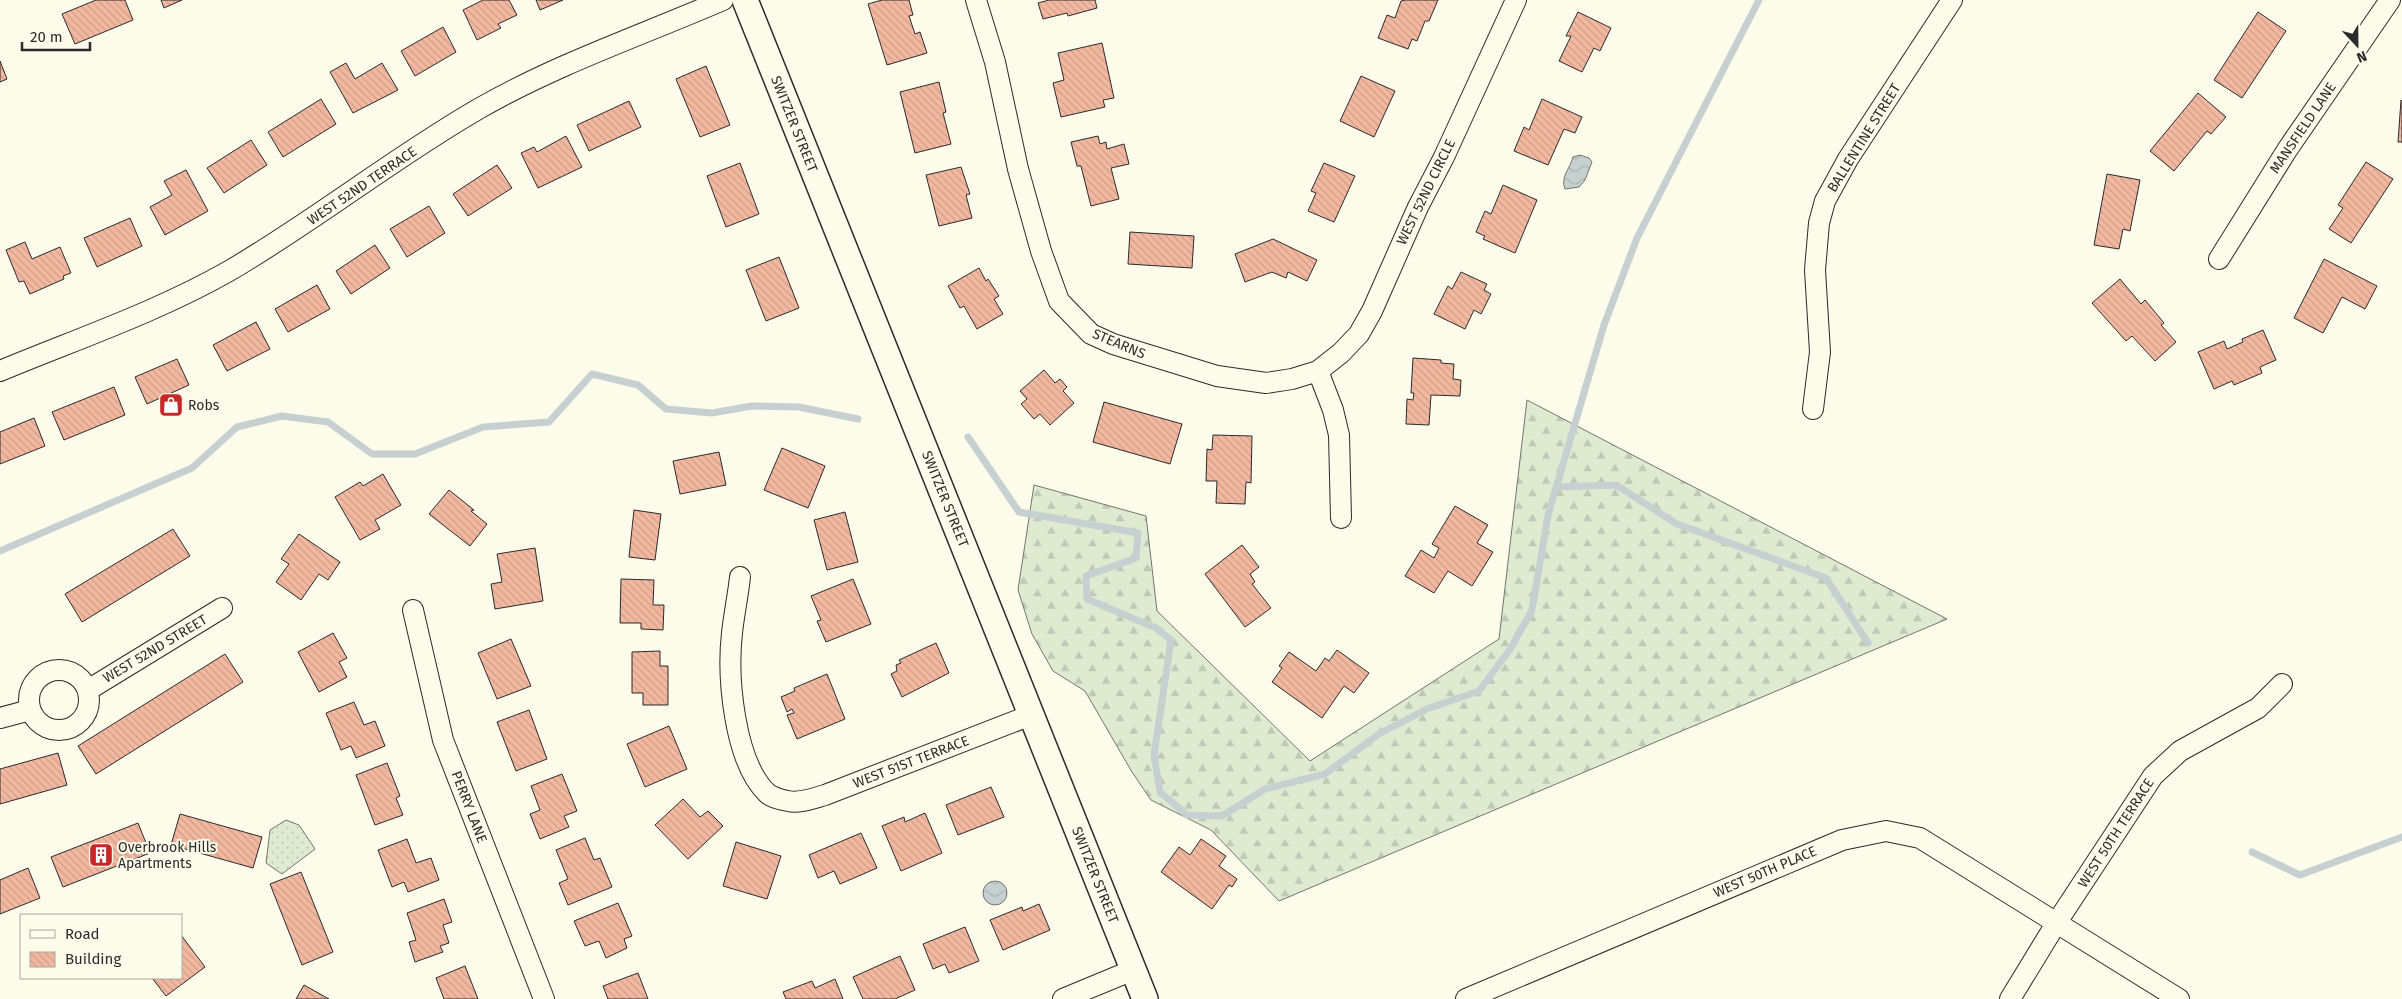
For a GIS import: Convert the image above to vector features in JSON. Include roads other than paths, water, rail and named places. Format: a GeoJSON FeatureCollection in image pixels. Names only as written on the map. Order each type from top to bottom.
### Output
{"type":"FeatureCollection","features":[{"type":"Feature","properties":{"kind":"street","name":"WEST 52ND TERRACE"},"geometry":{"type":"LineString","coordinates":[[0,371],[162,305],[211,280],[292,233],[480,108],[615,43],[723,0]]}},
{"type":"Feature","properties":{"kind":"street","name":"SWITZER STREET"},"geometry":{"type":"LineString","coordinates":[[745,0],[1145,999]]}},
{"type":"Feature","properties":{"kind":"street","name":"STEARNS"},"geometry":{"type":"LineString","coordinates":[[976,0],[995,62],[1018,169],[1059,301],[1091,334],[1147,356],[1217,376],[1266,383],[1292,379],[1318,370]]}},
{"type":"Feature","properties":{"kind":"street","name":"WEST 52ND CIRCLE"},"geometry":{"type":"LineString","coordinates":[[1318,370],[1341,353],[1353,340],[1372,311],[1418,207],[1444,157],[1516,0]]}},
{"type":"Feature","properties":{"kind":"street","name":"BALLENTINE STREET"},"geometry":{"type":"LineString","coordinates":[[1813,409],[1820,352],[1815,270],[1819,223],[1825,201],[1848,159],[1952,0]]}},
{"type":"Feature","properties":{"kind":"street","name":"MANSFIELD LANE"},"geometry":{"type":"LineString","coordinates":[[2219,259],[2287,150],[2390,0]]}},
{"type":"Feature","properties":{"kind":"street"},"geometry":{"type":"LineString","coordinates":[[1318,370],[1333,410],[1339,435],[1341,518]]}},
{"type":"Feature","properties":{"kind":"street","name":"WEST 51ST TERRACE"},"geometry":{"type":"LineString","coordinates":[[740,577],[732,633],[730,671],[738,733],[754,774],[768,794],[790,802],[825,795],[1032,715]]}},
{"type":"Feature","properties":{"kind":"street","name":"WEST 52ND STREET"},"geometry":{"type":"LineString","coordinates":[[88,690],[222,608]]}},
{"type":"Feature","properties":{"kind":"street","name":"PERRY LANE"},"geometry":{"type":"LineString","coordinates":[[414,610],[443,740],[544,999]]}},
{"type":"Feature","properties":{"kind":"street","name":"WEST 52ND STREET"},"geometry":{"type":"LineString","coordinates":[[68,670],[83,681],[88,690],[87,711],[74,726],[64,730],[53,730],[39,723],[30,710],[29,691],[40,675],[48,671],[68,670]]}},
{"type":"Feature","properties":{"kind":"street","name":"WEST 50TH TERRACE"},"geometry":{"type":"LineString","coordinates":[[2010,999],[2057,922],[2153,776],[2180,751],[2258,708],[2282,684]]}},
{"type":"Feature","properties":{"kind":"street"},"geometry":{"type":"LineString","coordinates":[[0,718],[30,710]]}},
{"type":"Feature","properties":{"kind":"street","name":"WEST 50TH PLACE"},"geometry":{"type":"LineString","coordinates":[[1466,999],[1842,840],[1886,831],[1920,838],[2179,999]]}},
{"type":"Feature","properties":{"kind":"street"},"geometry":{"type":"LineString","coordinates":[[1063,999],[1133,970]]}},
{"type":"Feature","properties":{"kind":"water"},"geometry":{"type":"Polygon","coordinates":[[[1580,155],[1589,158],[1592,162],[1585,180],[1579,187],[1565,189],[1565,177],[1573,157],[1580,155]]]}},
{"type":"Feature","properties":{"kind":"water"},"geometry":{"type":"Polygon","coordinates":[[[995,881],[1004,884],[1007,893],[1004,902],[995,905],[986,902],[983,893],[986,884],[995,881]]]}},
{"type":"Feature","properties":{"kind":"waterway"},"geometry":{"type":"LineString","coordinates":[[968,437],[1019,512],[1138,533],[1136,558],[1086,576],[1087,599],[1156,628],[1171,640],[1154,755],[1160,792],[1187,815],[1222,816],[1265,789],[1325,774],[1379,734],[1427,709],[1479,691],[1511,648],[1532,610],[1548,515],[1604,325],[1637,238],[1759,0]]}},
{"type":"Feature","properties":{"kind":"waterway"},"geometry":{"type":"LineString","coordinates":[[0,551],[192,468],[237,427],[282,416],[328,422],[372,454],[415,454],[483,427],[549,422],[592,374],[638,385],[666,409],[712,413],[752,406],[799,407],[858,419]]}},
{"type":"Feature","properties":{"kind":"waterway"},"geometry":{"type":"LineString","coordinates":[[1556,487],[1616,485],[1677,524],[1826,578],[1868,643]]}},
{"type":"Feature","properties":{"kind":"waterway"},"geometry":{"type":"LineString","coordinates":[[2252,852],[2300,875],[2402,837]]}},
{"type":"Feature","properties":{"kind":"place","name":"Robs"},"geometry":{"type":"Point","coordinates":[171,405]}},
{"type":"Feature","properties":{"kind":"place","name":"Overbrook Hills Apartments"},"geometry":{"type":"Point","coordinates":[101,855]}}]}
